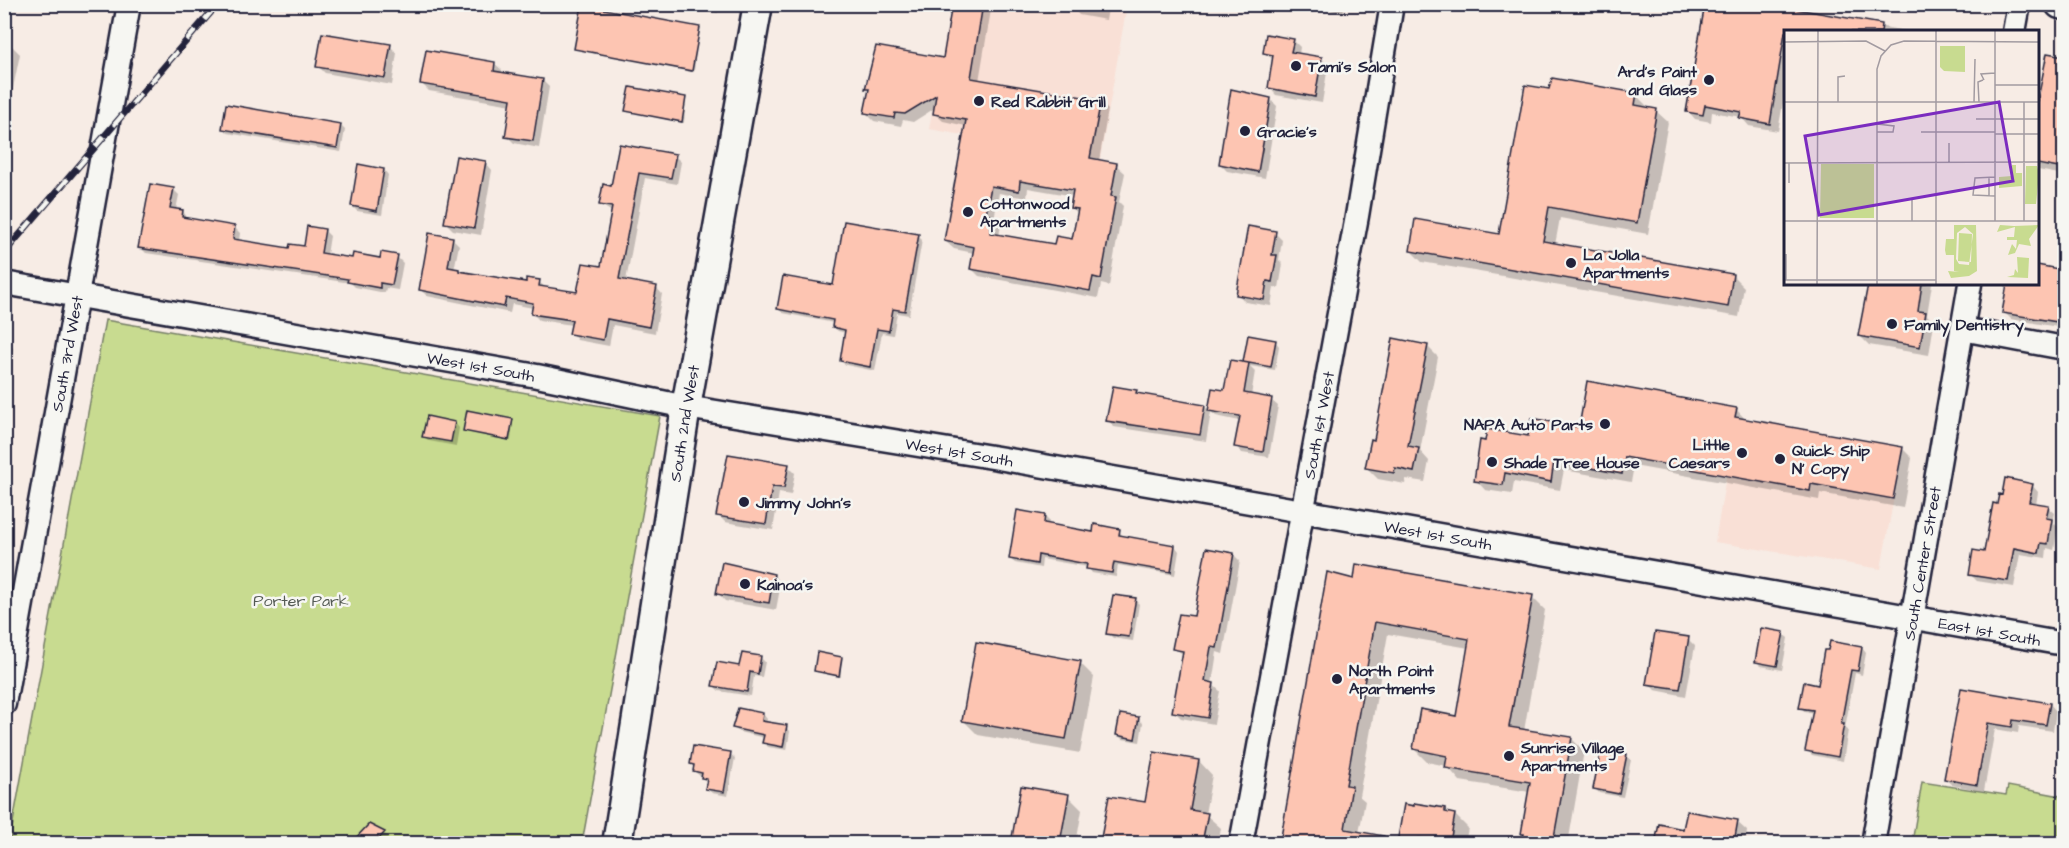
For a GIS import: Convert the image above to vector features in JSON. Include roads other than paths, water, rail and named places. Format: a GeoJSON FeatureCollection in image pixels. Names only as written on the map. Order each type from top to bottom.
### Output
{"type":"FeatureCollection","features":[{"type":"Feature","properties":{"kind":"main road","name":"South 2nd West"},"geometry":{"type":"LineString","coordinates":[[617,843],[686,406],[758,4]]}},
{"type":"Feature","properties":{"kind":"main road"},"geometry":{"type":"LineString","coordinates":[[2060,4],[2064,5]]}},
{"type":"Feature","properties":{"kind":"street","name":"South 3rd West"},"geometry":{"type":"LineString","coordinates":[[4,704],[129,4]]}},
{"type":"Feature","properties":{"kind":"street","name":"South 1st West"},"geometry":{"type":"LineString","coordinates":[[1241,843],[1392,4]]}},
{"type":"Feature","properties":{"kind":"street"},"geometry":{"type":"LineString","coordinates":[[2014,30],[2019,4]]}},
{"type":"Feature","properties":{"kind":"street","name":"West 1st South"},"geometry":{"type":"LineString","coordinates":[[4,283],[537,376],[686,406],[998,458],[1302,513],[1914,618]]}},
{"type":"Feature","properties":{"kind":"street","name":"South Center Street"},"geometry":{"type":"LineString","coordinates":[[1873,843],[1914,618],[1970,285]]}},
{"type":"Feature","properties":{"kind":"street"},"geometry":{"type":"LineString","coordinates":[[1962,329],[2064,348]]}},
{"type":"Feature","properties":{"kind":"street","name":"East 1st South"},"geometry":{"type":"LineString","coordinates":[[1914,618],[2064,644]]}},
{"type":"Feature","properties":{"kind":"railway"},"geometry":{"type":"LineString","coordinates":[[4,253],[218,4]]}},
{"type":"Feature","properties":{"kind":"place","name":"Tami's Salon"},"geometry":{"type":"Point","coordinates":[1296,66]}},
{"type":"Feature","properties":{"kind":"place","name":"Ard's Paint and Glass"},"geometry":{"type":"Point","coordinates":[1709,80]}},
{"type":"Feature","properties":{"kind":"place","name":"Red Rabbit Grill"},"geometry":{"type":"Point","coordinates":[979,101]}},
{"type":"Feature","properties":{"kind":"place","name":"Gracie's"},"geometry":{"type":"Point","coordinates":[1245,131]}},
{"type":"Feature","properties":{"kind":"place","name":"Cottonwood Apartments"},"geometry":{"type":"Point","coordinates":[968,212]}},
{"type":"Feature","properties":{"kind":"place","name":"La Jolla Apartments"},"geometry":{"type":"Point","coordinates":[1571,263]}},
{"type":"Feature","properties":{"kind":"place","name":"Family Dentistry"},"geometry":{"type":"Point","coordinates":[1892,324]}},
{"type":"Feature","properties":{"kind":"place","name":"NAPA Auto Parts"},"geometry":{"type":"Point","coordinates":[1605,424]}},
{"type":"Feature","properties":{"kind":"place","name":"Little Caesars"},"geometry":{"type":"Point","coordinates":[1742,453]}},
{"type":"Feature","properties":{"kind":"place","name":"Quick Ship N' Copy"},"geometry":{"type":"Point","coordinates":[1780,459]}},
{"type":"Feature","properties":{"kind":"place","name":"Shade Tree House"},"geometry":{"type":"Point","coordinates":[1492,462]}},
{"type":"Feature","properties":{"kind":"place","name":"Jimmy John's"},"geometry":{"type":"Point","coordinates":[744,502]}},
{"type":"Feature","properties":{"kind":"place","name":"Kainoa's"},"geometry":{"type":"Point","coordinates":[745,584]}},
{"type":"Feature","properties":{"kind":"place","name":"North Point Apartments"},"geometry":{"type":"Point","coordinates":[1337,679]}},
{"type":"Feature","properties":{"kind":"place","name":"Sunrise Village Apartments"},"geometry":{"type":"Point","coordinates":[1509,756]}},
{"type":"Feature","properties":{"kind":"park label","name":"Porter Park"},"geometry":{"type":"Point","coordinates":[301,600]}}]}
